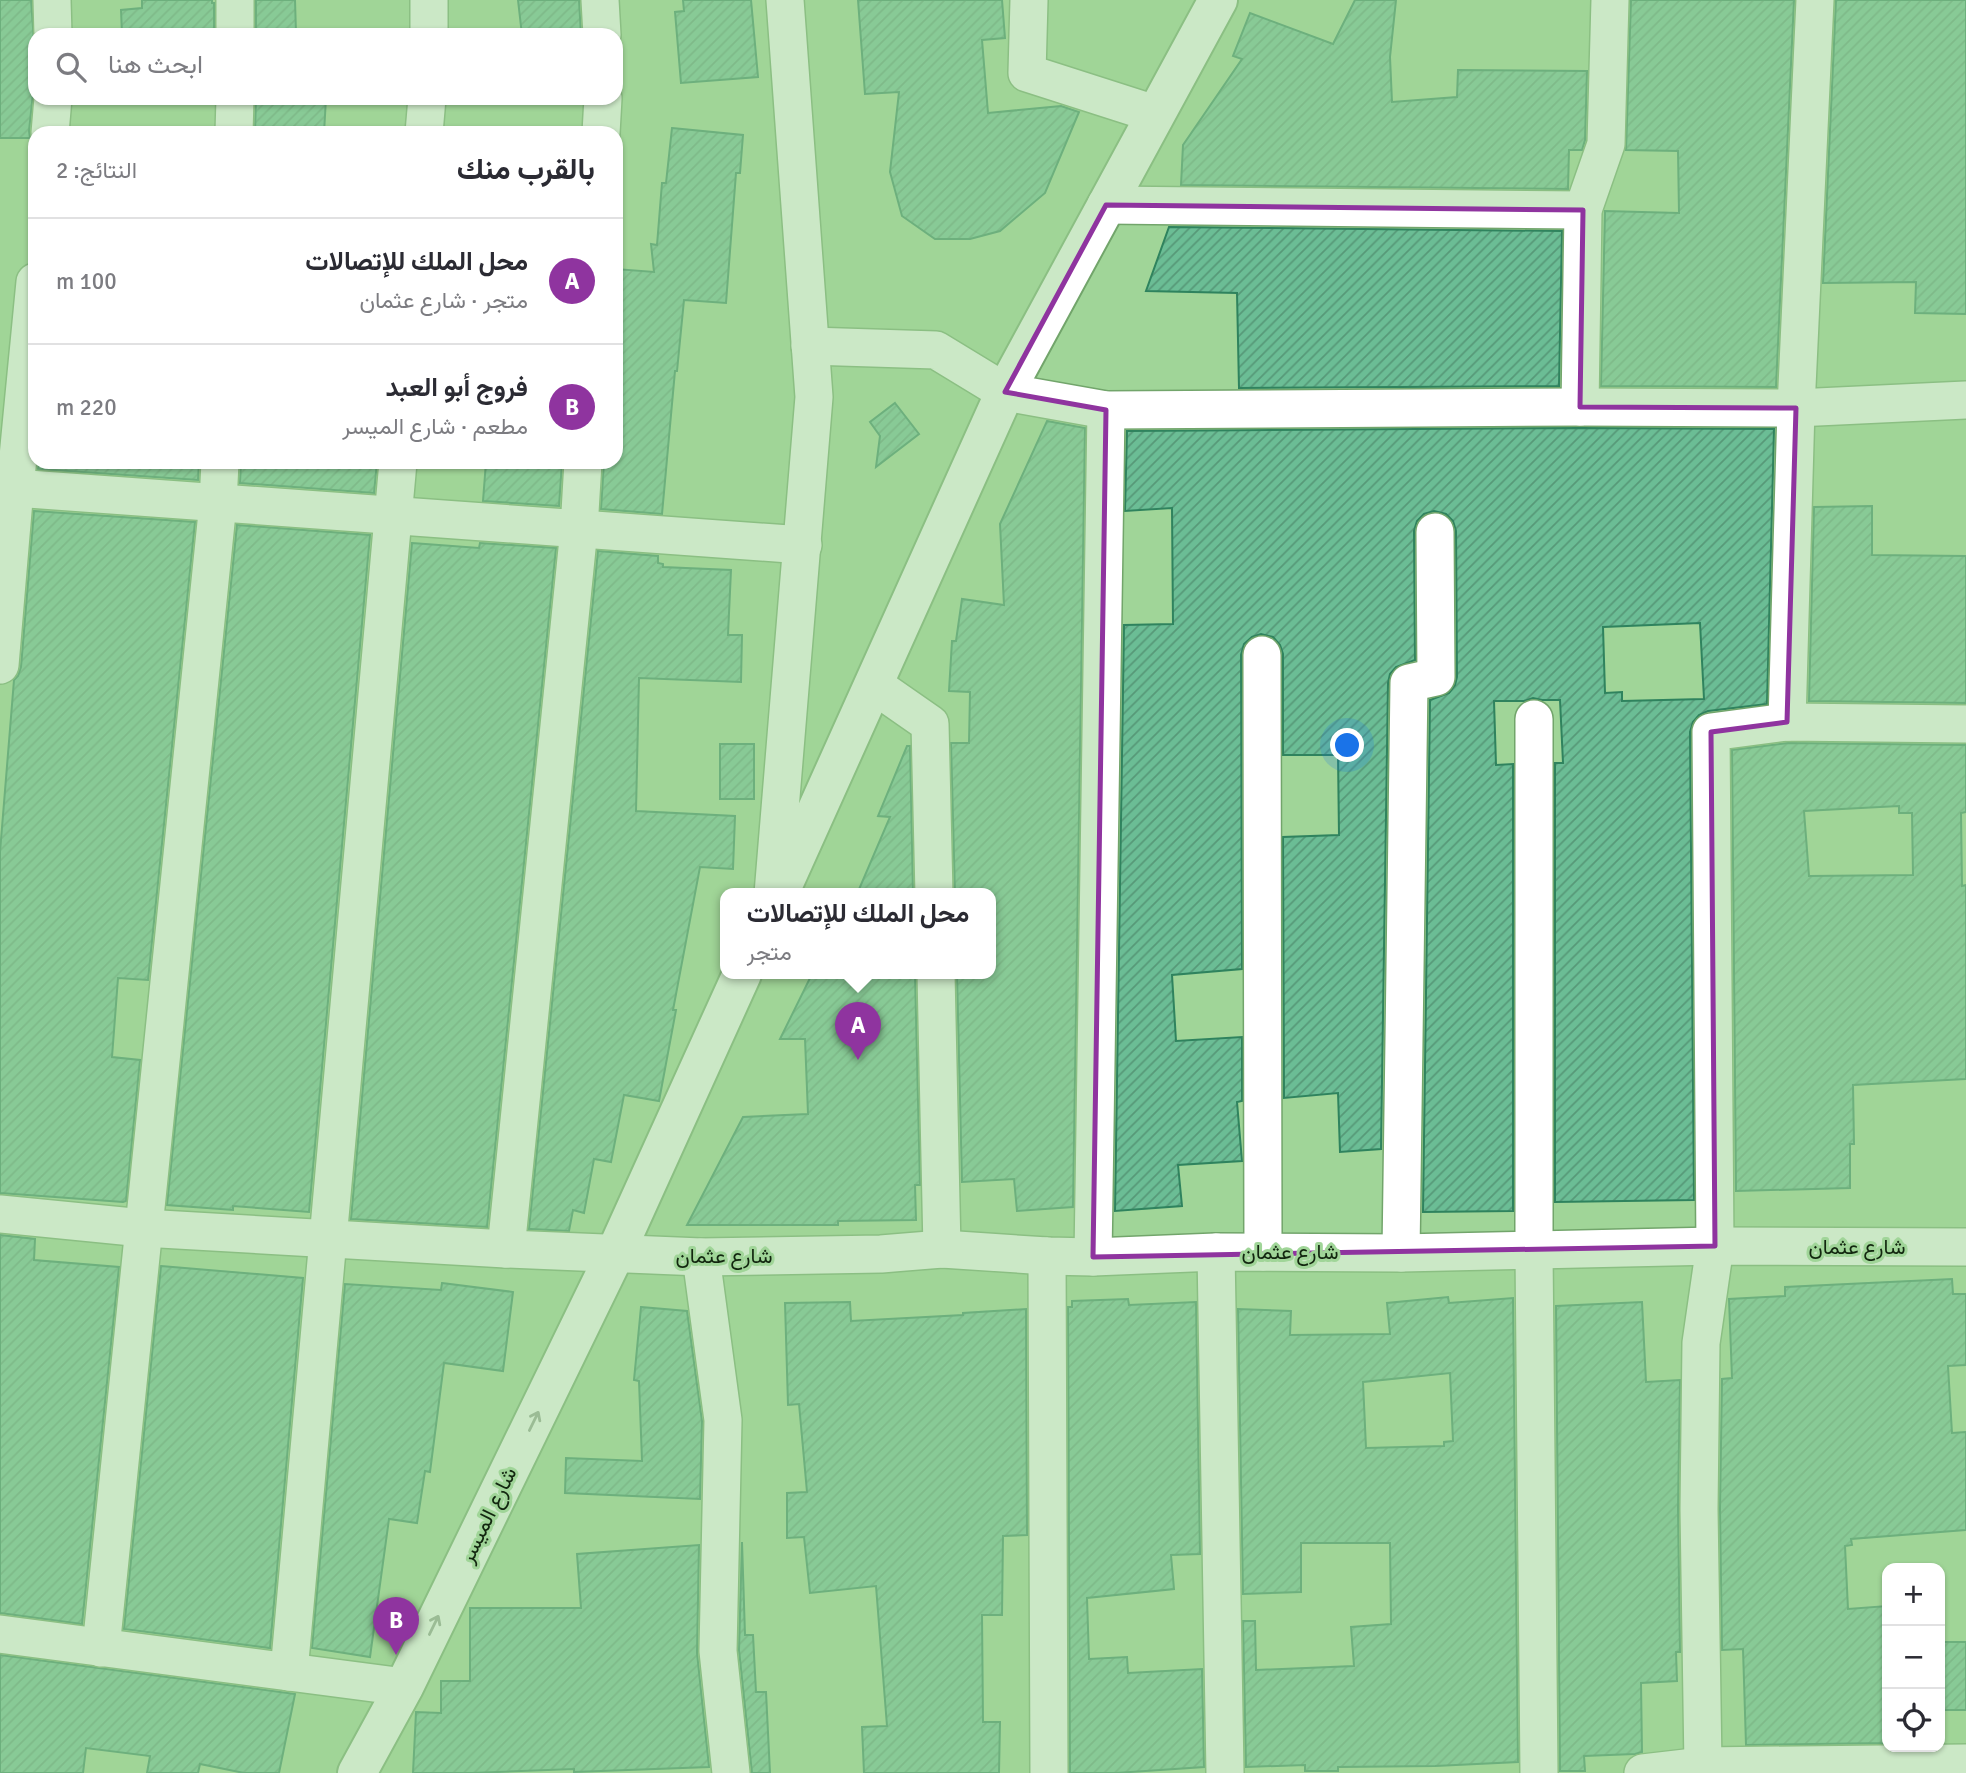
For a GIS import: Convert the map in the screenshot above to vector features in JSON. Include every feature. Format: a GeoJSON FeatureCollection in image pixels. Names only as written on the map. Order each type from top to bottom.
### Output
{"type":"FeatureCollection","features":[{"type":"Feature","properties":{"kind":"main road"},"geometry":{"type":"LineString","coordinates":[[782,888],[1005,393],[1218,0]]}},
{"type":"Feature","properties":{"kind":"main road","name":"شارع الميسر"},"geometry":{"type":"LineString","coordinates":[[357,1773],[404,1687],[615,1254],[740,979]]}},
{"type":"Feature","properties":{"kind":"street"},"geometry":{"type":"LineString","coordinates":[[52,0],[53,28]]}},
{"type":"Feature","properties":{"kind":"street"},"geometry":{"type":"LineString","coordinates":[[235,0],[235,28]]}},
{"type":"Feature","properties":{"kind":"street"},"geometry":{"type":"LineString","coordinates":[[429,0],[429,28]]}},
{"type":"Feature","properties":{"kind":"street"},"geometry":{"type":"LineString","coordinates":[[600,0],[602,28]]}},
{"type":"Feature","properties":{"kind":"street"},"geometry":{"type":"LineString","coordinates":[[774,888],[814,397],[785,0]]}},
{"type":"Feature","properties":{"kind":"street"},"geometry":{"type":"LineString","coordinates":[[1029,0],[1027,73],[1155,114]]}},
{"type":"Feature","properties":{"kind":"street"},"geometry":{"type":"LineString","coordinates":[[1580,407],[1583,210],[1606,144],[1611,0]]}},
{"type":"Feature","properties":{"kind":"street"},"geometry":{"type":"LineString","coordinates":[[1787,722],[1796,408],[1815,0]]}},
{"type":"Feature","properties":{"kind":"street"},"geometry":{"type":"LineString","coordinates":[[51,126],[52,105]]}},
{"type":"Feature","properties":{"kind":"street"},"geometry":{"type":"LineString","coordinates":[[234,126],[235,105]]}},
{"type":"Feature","properties":{"kind":"street"},"geometry":{"type":"LineString","coordinates":[[425,126],[426,105]]}},
{"type":"Feature","properties":{"kind":"street"},"geometry":{"type":"LineString","coordinates":[[601,126],[603,105]]}},
{"type":"Feature","properties":{"kind":"street"},"geometry":{"type":"LineString","coordinates":[[1106,205],[1583,210]]}},
{"type":"Feature","properties":{"kind":"street"},"geometry":{"type":"LineString","coordinates":[[0,665],[7,487],[28,333]]}},
{"type":"Feature","properties":{"kind":"street"},"geometry":{"type":"LineString","coordinates":[[810,346],[936,350],[1005,393],[1106,410],[1796,408],[1966,400]]}},
{"type":"Feature","properties":{"kind":"street"},"geometry":{"type":"LineString","coordinates":[[1093,1257],[1106,410]]}},
{"type":"Feature","properties":{"kind":"street"},"geometry":{"type":"LineString","coordinates":[[101,1648],[220,469]]}},
{"type":"Feature","properties":{"kind":"street"},"geometry":{"type":"LineString","coordinates":[[289,1672],[397,469]]}},
{"type":"Feature","properties":{"kind":"street"},"geometry":{"type":"LineString","coordinates":[[506,1249],[579,529],[583,469]]}},
{"type":"Feature","properties":{"kind":"street"},"geometry":{"type":"LineString","coordinates":[[7,487],[803,545]]}},
{"type":"Feature","properties":{"kind":"street"},"geometry":{"type":"LineString","coordinates":[[1401,1253],[1409,683],[1436,677],[1435,532]]}},
{"type":"Feature","properties":{"kind":"street"},"geometry":{"type":"LineString","coordinates":[[1262,655],[1263,1252]]}},
{"type":"Feature","properties":{"kind":"street"},"geometry":{"type":"LineString","coordinates":[[874,685],[930,724],[934,888]]}},
{"type":"Feature","properties":{"kind":"street"},"geometry":{"type":"LineString","coordinates":[[1534,719],[1534,1252],[1539,1773]]}},
{"type":"Feature","properties":{"kind":"street"},"geometry":{"type":"LineString","coordinates":[[1703,1766],[1699,1510],[1701,1343],[1715,1246],[1711,732],[1787,722],[1966,724]]}},
{"type":"Feature","properties":{"kind":"street"},"geometry":{"type":"LineString","coordinates":[[936,979],[942,1249]]}},
{"type":"Feature","properties":{"kind":"street","name":"شارع عثمان"},"geometry":{"type":"LineString","coordinates":[[0,1214],[143,1228],[506,1249],[701,1257],[881,1254],[942,1249],[1093,1257],[1216,1252],[1534,1252],[1715,1246],[1966,1247]]}},
{"type":"Feature","properties":{"kind":"street"},"geometry":{"type":"LineString","coordinates":[[1216,1252],[1225,1773]]}},
{"type":"Feature","properties":{"kind":"street"},"geometry":{"type":"LineString","coordinates":[[1047,1256],[1049,1773]]}},
{"type":"Feature","properties":{"kind":"street"},"geometry":{"type":"LineString","coordinates":[[701,1257],[723,1420],[718,1651],[732,1773]]}},
{"type":"Feature","properties":{"kind":"street"},"geometry":{"type":"LineString","coordinates":[[0,1634],[404,1687]]}},
{"type":"Feature","properties":{"kind":"street"},"geometry":{"type":"LineString","coordinates":[[1643,1773],[1703,1766],[1966,1763]]}},
{"type":"Feature","properties":{"kind":"highlighted area"},"geometry":{"type":"Polygon","coordinates":[[[1106,205],[1583,210],[1580,407],[1796,408],[1787,722],[1711,732],[1715,1246],[1093,1257],[1106,410],[1005,392],[1106,205]]]}},
{"type":"Feature","properties":{"kind":"building"},"geometry":{"type":"Polygon","coordinates":[[[0,0],[31,0],[33,28],[28,28],[28,105],[32,105],[28,138],[0,138],[0,0]]]}},
{"type":"Feature","properties":{"kind":"building"},"geometry":{"type":"Polygon","coordinates":[[[142,0],[212,0],[214,28],[122,28],[121,10],[142,8],[142,0]]]}},
{"type":"Feature","properties":{"kind":"building"},"geometry":{"type":"Polygon","coordinates":[[[256,0],[295,0],[296,28],[256,28],[256,0]]]}},
{"type":"Feature","properties":{"kind":"building"},"geometry":{"type":"Polygon","coordinates":[[[518,0],[579,0],[581,28],[521,28],[518,0]]]}},
{"type":"Feature","properties":{"kind":"building"},"geometry":{"type":"Polygon","coordinates":[[[683,0],[751,0],[758,77],[681,83],[675,12],[684,11],[683,0]]]}},
{"type":"Feature","properties":{"kind":"building"},"geometry":{"type":"Polygon","coordinates":[[[858,0],[1002,0],[1005,38],[982,40],[988,113],[1061,106],[1079,112],[1045,193],[1000,231],[970,239],[935,239],[902,216],[890,172],[899,92],[865,94],[858,0]]]}},
{"type":"Feature","properties":{"kind":"building"},"geometry":{"type":"Polygon","coordinates":[[[1355,0],[1396,0],[1390,57],[1392,102],[1457,97],[1458,70],[1587,71],[1585,140],[1582,150],[1569,150],[1568,189],[1181,185],[1183,145],[1242,59],[1233,56],[1250,13],[1333,44],[1355,0]]]}},
{"type":"Feature","properties":{"kind":"building"},"geometry":{"type":"Polygon","coordinates":[[[1631,0],[1794,0],[1776,387],[1601,386],[1605,211],[1679,213],[1678,151],[1626,150],[1631,0]]]}},
{"type":"Feature","properties":{"kind":"building"},"geometry":{"type":"Polygon","coordinates":[[[1836,0],[1966,0],[1966,314],[1915,313],[1916,282],[1823,283],[1836,0]]]}},
{"type":"Feature","properties":{"kind":"building"},"geometry":{"type":"Polygon","coordinates":[[[256,105],[326,105],[324,126],[255,126],[256,105]]]}},
{"type":"Feature","properties":{"kind":"building"},"geometry":{"type":"Polygon","coordinates":[[[672,128],[743,135],[740,173],[736,173],[726,303],[684,300],[662,514],[601,509],[604,469],[623,469],[623,270],[654,272],[651,244],[657,245],[662,183],[666,183],[672,128]]]}},
{"type":"Feature","properties":{"kind":"building"},"geometry":{"type":"Polygon","coordinates":[[[1169,227],[1562,231],[1559,386],[1239,388],[1237,293],[1146,291],[1169,227]]]}},
{"type":"Feature","properties":{"kind":"building"},"geometry":{"type":"Polygon","coordinates":[[[895,403],[919,434],[876,467],[880,436],[870,422],[895,403]]]}},
{"type":"Feature","properties":{"kind":"building"},"geometry":{"type":"Polygon","coordinates":[[[1047,421],[1085,428],[1073,1207],[1017,1211],[1014,1179],[962,1182],[957,979],[996,979],[996,888],[955,888],[951,743],[969,743],[970,692],[949,691],[952,641],[956,641],[962,599],[1004,605],[1000,524],[1047,421]]]}},
{"type":"Feature","properties":{"kind":"building"},"geometry":{"type":"Polygon","coordinates":[[[1774,429],[1767,704],[1708,711],[1693,722],[1690,732],[1694,1200],[1555,1202],[1555,763],[1563,763],[1560,700],[1533,698],[1524,701],[1494,701],[1496,765],[1513,764],[1513,1211],[1423,1212],[1430,700],[1449,693],[1457,677],[1456,531],[1453,521],[1446,514],[1434,511],[1424,514],[1417,521],[1414,531],[1415,660],[1396,667],[1390,674],[1388,683],[1381,1149],[1340,1152],[1338,1093],[1284,1098],[1283,837],[1339,835],[1338,755],[1283,755],[1283,654],[1273,637],[1261,634],[1244,644],[1241,655],[1242,969],[1172,975],[1176,1041],[1242,1037],[1242,1101],[1237,1102],[1242,1161],[1178,1165],[1182,1206],[1115,1211],[1124,625],[1173,624],[1172,508],[1125,511],[1127,431],[1774,429]],[[1700,623],[1603,627],[1605,693],[1622,692],[1622,701],[1704,699],[1700,623]]]}},
{"type":"Feature","properties":{"kind":"building"},"geometry":{"type":"Polygon","coordinates":[[[38,469],[199,469],[198,480],[38,469]]]}},
{"type":"Feature","properties":{"kind":"building"},"geometry":{"type":"Polygon","coordinates":[[[241,469],[376,469],[374,493],[240,483],[241,469]]]}},
{"type":"Feature","properties":{"kind":"building"},"geometry":{"type":"Polygon","coordinates":[[[485,469],[562,469],[559,506],[483,501],[485,469]]]}},
{"type":"Feature","properties":{"kind":"building"},"geometry":{"type":"Polygon","coordinates":[[[1872,506],[1872,555],[1966,556],[1966,703],[1809,701],[1814,507],[1872,506]]]}},
{"type":"Feature","properties":{"kind":"building"},"geometry":{"type":"Polygon","coordinates":[[[34,511],[195,522],[148,980],[118,978],[112,1057],[140,1060],[126,1201],[123,1202],[0,1193],[0,852],[14,680],[21,667],[34,511]]]}},
{"type":"Feature","properties":{"kind":"building"},"geometry":{"type":"Polygon","coordinates":[[[237,525],[370,535],[309,1212],[233,1206],[233,1210],[167,1205],[237,525]]]}},
{"type":"Feature","properties":{"kind":"building"},"geometry":{"type":"Polygon","coordinates":[[[412,543],[479,548],[480,543],[556,548],[487,1227],[351,1219],[412,543]]]}},
{"type":"Feature","properties":{"kind":"building"},"geometry":{"type":"Polygon","coordinates":[[[598,551],[658,556],[658,563],[663,564],[663,567],[731,570],[728,635],[742,635],[741,682],[639,678],[636,811],[735,816],[733,869],[700,867],[659,1101],[624,1095],[611,1162],[594,1159],[584,1213],[573,1210],[569,1231],[529,1229],[598,551]]]}},
{"type":"Feature","properties":{"kind":"building"},"geometry":{"type":"Polygon","coordinates":[[[1788,743],[1966,745],[1966,812],[1961,813],[1962,886],[1966,885],[1966,1079],[1853,1085],[1854,1144],[1850,1144],[1850,1188],[1736,1191],[1732,750],[1788,743]],[[1899,806],[1804,811],[1809,876],[1913,875],[1912,813],[1899,813],[1899,806]]]}},
{"type":"Feature","properties":{"kind":"building"},"geometry":{"type":"Polygon","coordinates":[[[720,744],[754,744],[754,799],[720,799],[720,744]]]}},
{"type":"Feature","properties":{"kind":"building"},"geometry":{"type":"Polygon","coordinates":[[[907,746],[910,746],[913,888],[860,888],[890,817],[878,816],[907,746]]]}},
{"type":"Feature","properties":{"kind":"building"},"geometry":{"type":"Polygon","coordinates":[[[810,979],[915,979],[920,1185],[915,1185],[916,1220],[838,1221],[838,1225],[687,1225],[743,1117],[808,1114],[805,1039],[780,1039],[810,979]]]}},
{"type":"Feature","properties":{"kind":"building"},"geometry":{"type":"Polygon","coordinates":[[[0,1235],[35,1239],[34,1260],[119,1267],[82,1624],[0,1613],[0,1235]]]}},
{"type":"Feature","properties":{"kind":"building"},"geometry":{"type":"Polygon","coordinates":[[[161,1266],[303,1278],[270,1648],[124,1629],[161,1266]]]}},
{"type":"Feature","properties":{"kind":"building"},"geometry":{"type":"Polygon","coordinates":[[[1952,1279],[1953,1294],[1966,1294],[1966,1365],[1948,1366],[1952,1433],[1966,1432],[1966,1530],[1851,1539],[1852,1545],[1845,1546],[1848,1609],[1882,1606],[1882,1743],[1746,1745],[1743,1649],[1722,1650],[1722,1379],[1732,1378],[1729,1299],[1785,1296],[1785,1287],[1952,1279]]]}},
{"type":"Feature","properties":{"kind":"building"},"geometry":{"type":"Polygon","coordinates":[[[442,1283],[513,1292],[503,1371],[444,1363],[430,1472],[425,1471],[417,1523],[389,1519],[370,1657],[312,1648],[345,1284],[441,1290],[442,1283]]]}},
{"type":"Feature","properties":{"kind":"building"},"geometry":{"type":"Polygon","coordinates":[[[1448,1297],[1449,1303],[1513,1298],[1518,1762],[1338,1767],[1338,1771],[1305,1771],[1305,1765],[1246,1767],[1243,1621],[1255,1621],[1256,1670],[1354,1666],[1351,1627],[1391,1624],[1390,1543],[1301,1543],[1301,1592],[1243,1594],[1238,1309],[1291,1311],[1290,1335],[1390,1334],[1387,1303],[1448,1297]],[[1450,1373],[1363,1382],[1366,1448],[1444,1446],[1444,1442],[1453,1441],[1450,1373]]]}},
{"type":"Feature","properties":{"kind":"building"},"geometry":{"type":"Polygon","coordinates":[[[1128,1299],[1129,1305],[1196,1302],[1200,1554],[1171,1555],[1174,1589],[1087,1598],[1089,1659],[1127,1657],[1128,1673],[1202,1669],[1204,1767],[1070,1773],[1068,1307],[1072,1307],[1072,1301],[1128,1299]]]}},
{"type":"Feature","properties":{"kind":"building"},"geometry":{"type":"Polygon","coordinates":[[[850,1302],[851,1321],[1026,1309],[1027,1535],[1003,1536],[1002,1615],[982,1615],[983,1722],[1000,1722],[999,1773],[864,1773],[862,1727],[887,1726],[876,1586],[810,1593],[804,1537],[787,1538],[787,1493],[807,1492],[799,1404],[788,1405],[785,1303],[850,1302]]]}},
{"type":"Feature","properties":{"kind":"building"},"geometry":{"type":"Polygon","coordinates":[[[1642,1302],[1646,1382],[1680,1380],[1680,1652],[1676,1652],[1677,1681],[1641,1683],[1642,1752],[1584,1756],[1585,1771],[1560,1771],[1556,1306],[1642,1302]]]}},
{"type":"Feature","properties":{"kind":"building"},"geometry":{"type":"Polygon","coordinates":[[[641,1307],[687,1311],[702,1421],[700,1499],[565,1493],[566,1458],[642,1461],[639,1381],[634,1380],[641,1307]]]}},
{"type":"Feature","properties":{"kind":"building"},"geometry":{"type":"Polygon","coordinates":[[[742,1542],[745,1635],[753,1635],[756,1692],[766,1692],[770,1773],[752,1773],[739,1650],[742,1542]]]}},
{"type":"Feature","properties":{"kind":"building"},"geometry":{"type":"Polygon","coordinates":[[[699,1545],[697,1653],[709,1767],[574,1772],[574,1769],[413,1773],[416,1712],[441,1713],[441,1681],[470,1681],[470,1608],[581,1608],[577,1554],[699,1545]]]}},
{"type":"Feature","properties":{"kind":"building"},"geometry":{"type":"Polygon","coordinates":[[[1945,1642],[1966,1642],[1966,1710],[1945,1710],[1945,1642]]]}},
{"type":"Feature","properties":{"kind":"building"},"geometry":{"type":"Polygon","coordinates":[[[0,1655],[295,1694],[279,1773],[244,1773],[200,1764],[198,1773],[147,1773],[150,1756],[86,1748],[83,1773],[0,1773],[0,1655]]]}},
{"type":"Feature","properties":{"kind":"place","name":"محل الملك للإتصالات"},"geometry":{"type":"Point","coordinates":[858,1060]}},
{"type":"Feature","properties":{"kind":"place","name":"فروج أبو العبد"},"geometry":{"type":"Point","coordinates":[396,1655]}}]}
